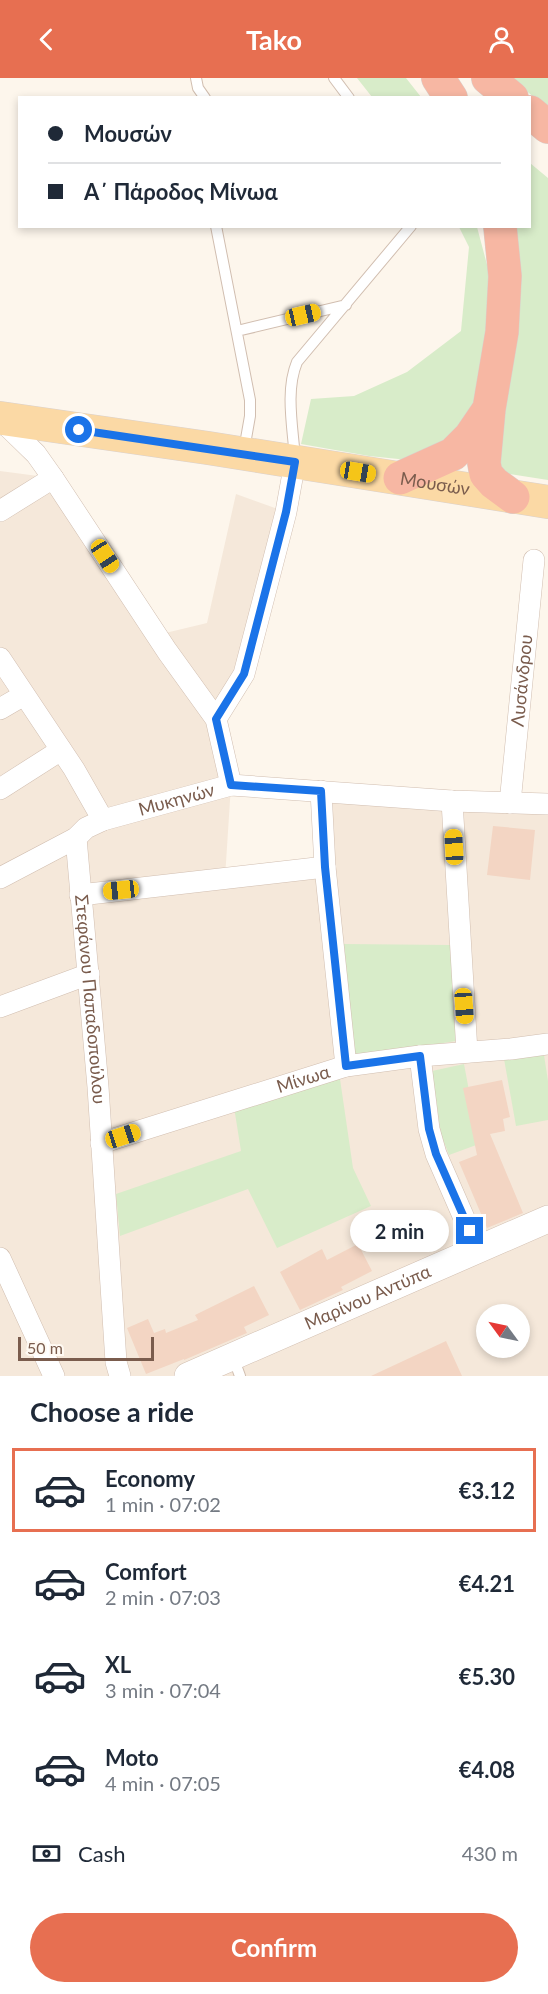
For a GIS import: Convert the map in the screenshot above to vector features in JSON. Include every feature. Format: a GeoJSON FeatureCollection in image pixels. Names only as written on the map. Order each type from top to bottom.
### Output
{"type":"FeatureCollection","features":[{"type":"Feature","properties":{"kind":"highway"},"geometry":{"type":"LineString","coordinates":[[438,78],[450,96]]}},
{"type":"Feature","properties":{"kind":"highway"},"geometry":{"type":"LineString","coordinates":[[488,78],[510,96]]}},
{"type":"Feature","properties":{"kind":"highway"},"geometry":{"type":"LineString","coordinates":[[531,113],[548,127]]}},
{"type":"Feature","properties":{"kind":"highway"},"geometry":{"type":"LineString","coordinates":[[500,228],[505,276],[502,332],[489,410],[484,464],[486,474],[513,497]]}},
{"type":"Feature","properties":{"kind":"highway"},"geometry":{"type":"LineString","coordinates":[[400,478],[453,454],[470,437],[489,410]]}},
{"type":"Feature","properties":{"kind":"main road","name":"Μουσών"},"geometry":{"type":"LineString","coordinates":[[0,418],[548,502]]}},
{"type":"Feature","properties":{"kind":"street"},"geometry":{"type":"LineString","coordinates":[[0,418],[36,454],[167,651],[216,719],[231,785]]}},
{"type":"Feature","properties":{"kind":"street"},"geometry":{"type":"LineString","coordinates":[[216,719],[244,674],[286,512],[295,462]]}},
{"type":"Feature","properties":{"kind":"street"},"geometry":{"type":"LineString","coordinates":[[0,511],[53,478]]}},
{"type":"Feature","properties":{"kind":"street","name":"Λυσάνδρου"},"geometry":{"type":"LineString","coordinates":[[510,803],[534,560]]}},
{"type":"Feature","properties":{"kind":"street"},"geometry":{"type":"LineString","coordinates":[[0,658],[74,769],[103,820]]}},
{"type":"Feature","properties":{"kind":"street"},"geometry":{"type":"LineString","coordinates":[[0,709],[24,695]]}},
{"type":"Feature","properties":{"kind":"street"},"geometry":{"type":"LineString","coordinates":[[0,789],[61,750]]}},
{"type":"Feature","properties":{"kind":"street","name":"Μυκηνών"},"geometry":{"type":"LineString","coordinates":[[0,878],[76,838],[86,828],[103,820],[231,785],[452,801],[548,804]]}},
{"type":"Feature","properties":{"kind":"street"},"geometry":{"type":"LineString","coordinates":[[321,791],[325,867],[346,1066]]}},
{"type":"Feature","properties":{"kind":"street"},"geometry":{"type":"LineString","coordinates":[[452,801],[467,1052]]}},
{"type":"Feature","properties":{"kind":"street","name":"Στεφάνου Παπαδοπούλου"},"geometry":{"type":"LineString","coordinates":[[76,838],[89,974],[116,1362],[120,1376]]}},
{"type":"Feature","properties":{"kind":"street"},"geometry":{"type":"LineString","coordinates":[[80,895],[325,867]]}},
{"type":"Feature","properties":{"kind":"street"},"geometry":{"type":"LineString","coordinates":[[0,1007],[89,974]]}},
{"type":"Feature","properties":{"kind":"street","name":"Μίνωα"},"geometry":{"type":"LineString","coordinates":[[101,1143],[346,1066],[420,1056],[548,1044]]}},
{"type":"Feature","properties":{"kind":"street"},"geometry":{"type":"LineString","coordinates":[[420,1056],[429,1129],[436,1154],[478,1250]]}},
{"type":"Feature","properties":{"kind":"street","name":"Μαρίνου Αντύπα"},"geometry":{"type":"LineString","coordinates":[[188,1376],[236,1366],[548,1219]]}},
{"type":"Feature","properties":{"kind":"street"},"geometry":{"type":"LineString","coordinates":[[0,1258],[54,1376]]}},
{"type":"Feature","properties":{"kind":"lane"},"geometry":{"type":"LineString","coordinates":[[196,78],[198,88],[204,96]]}},
{"type":"Feature","properties":{"kind":"lane"},"geometry":{"type":"LineString","coordinates":[[334,78],[348,96]]}},
{"type":"Feature","properties":{"kind":"lane"},"geometry":{"type":"LineString","coordinates":[[216,228],[250,399],[250,416],[243,454]]}},
{"type":"Feature","properties":{"kind":"lane"},"geometry":{"type":"LineString","coordinates":[[295,462],[291,389],[297,362],[409,228]]}},
{"type":"Feature","properties":{"kind":"lane"},"geometry":{"type":"LineString","coordinates":[[237,330],[346,305]]}},
{"type":"Feature","properties":{"kind":"shaded area"},"geometry":{"type":"Polygon","coordinates":[[[0,471],[53,478],[157,635],[207,623],[236,494],[286,512],[244,674],[216,719],[231,785],[225,878],[325,867],[317,791],[548,804],[548,1376],[0,1376],[0,471]]]}},
{"type":"Feature","properties":{"kind":"green space"},"geometry":{"type":"Polygon","coordinates":[[[357,78],[406,78],[420,96],[371,96],[357,78]]]}},
{"type":"Feature","properties":{"kind":"green space"},"geometry":{"type":"Polygon","coordinates":[[[512,78],[548,78],[548,109],[517,83],[512,78]]]}},
{"type":"Feature","properties":{"kind":"green space"},"geometry":{"type":"Polygon","coordinates":[[[531,164],[548,178],[548,480],[490,471],[500,228],[531,228],[531,164]]]}},
{"type":"Feature","properties":{"kind":"green space"},"geometry":{"type":"Polygon","coordinates":[[[460,228],[477,228],[490,276],[485,352],[475,409],[461,430],[408,460],[369,456],[301,444],[311,399],[354,396],[407,372],[461,331],[469,247],[460,228]]]}},
{"type":"Feature","properties":{"kind":"green space"},"geometry":{"type":"Polygon","coordinates":[[[344,944],[451,945],[456,1041],[355,1057],[344,944]]]}},
{"type":"Feature","properties":{"kind":"green space"},"geometry":{"type":"Polygon","coordinates":[[[544,1055],[548,1081],[548,1120],[516,1126],[504,1059],[544,1055]]]}},
{"type":"Feature","properties":{"kind":"green space"},"geometry":{"type":"Polygon","coordinates":[[[464,1064],[479,1144],[449,1155],[441,1134],[432,1071],[464,1064]]]}},
{"type":"Feature","properties":{"kind":"green space"},"geometry":{"type":"Polygon","coordinates":[[[340,1079],[353,1168],[371,1206],[277,1248],[248,1189],[120,1236],[116,1194],[241,1151],[234,1107],[340,1079]]]}},
{"type":"Feature","properties":{"kind":"building"},"geometry":{"type":"Polygon","coordinates":[[[493,826],[535,830],[530,880],[487,875],[493,826]]]}},
{"type":"Feature","properties":{"kind":"building"},"geometry":{"type":"Polygon","coordinates":[[[502,1080],[510,1117],[503,1119],[505,1131],[490,1134],[523,1213],[487,1228],[459,1162],[477,1155],[463,1088],[502,1080]]]}},
{"type":"Feature","properties":{"kind":"building"},"geometry":{"type":"Polygon","coordinates":[[[358,1244],[372,1271],[341,1287],[343,1290],[300,1310],[280,1272],[322,1249],[327,1260],[358,1244]]]}},
{"type":"Feature","properties":{"kind":"building"},"geometry":{"type":"Polygon","coordinates":[[[254,1286],[269,1315],[244,1327],[247,1333],[146,1374],[127,1328],[148,1319],[154,1333],[165,1329],[166,1333],[198,1320],[195,1315],[254,1286]]]}},
{"type":"Feature","properties":{"kind":"building"},"geometry":{"type":"Polygon","coordinates":[[[446,1341],[462,1376],[371,1376],[446,1341]]]}},
{"type":"Feature","properties":{"kind":"route"},"geometry":{"type":"LineString","coordinates":[[79,430],[295,462],[286,512],[244,674],[216,719],[231,785],[321,791],[325,867],[346,1066],[420,1056],[429,1129],[436,1154],[470,1231]]}}]}
